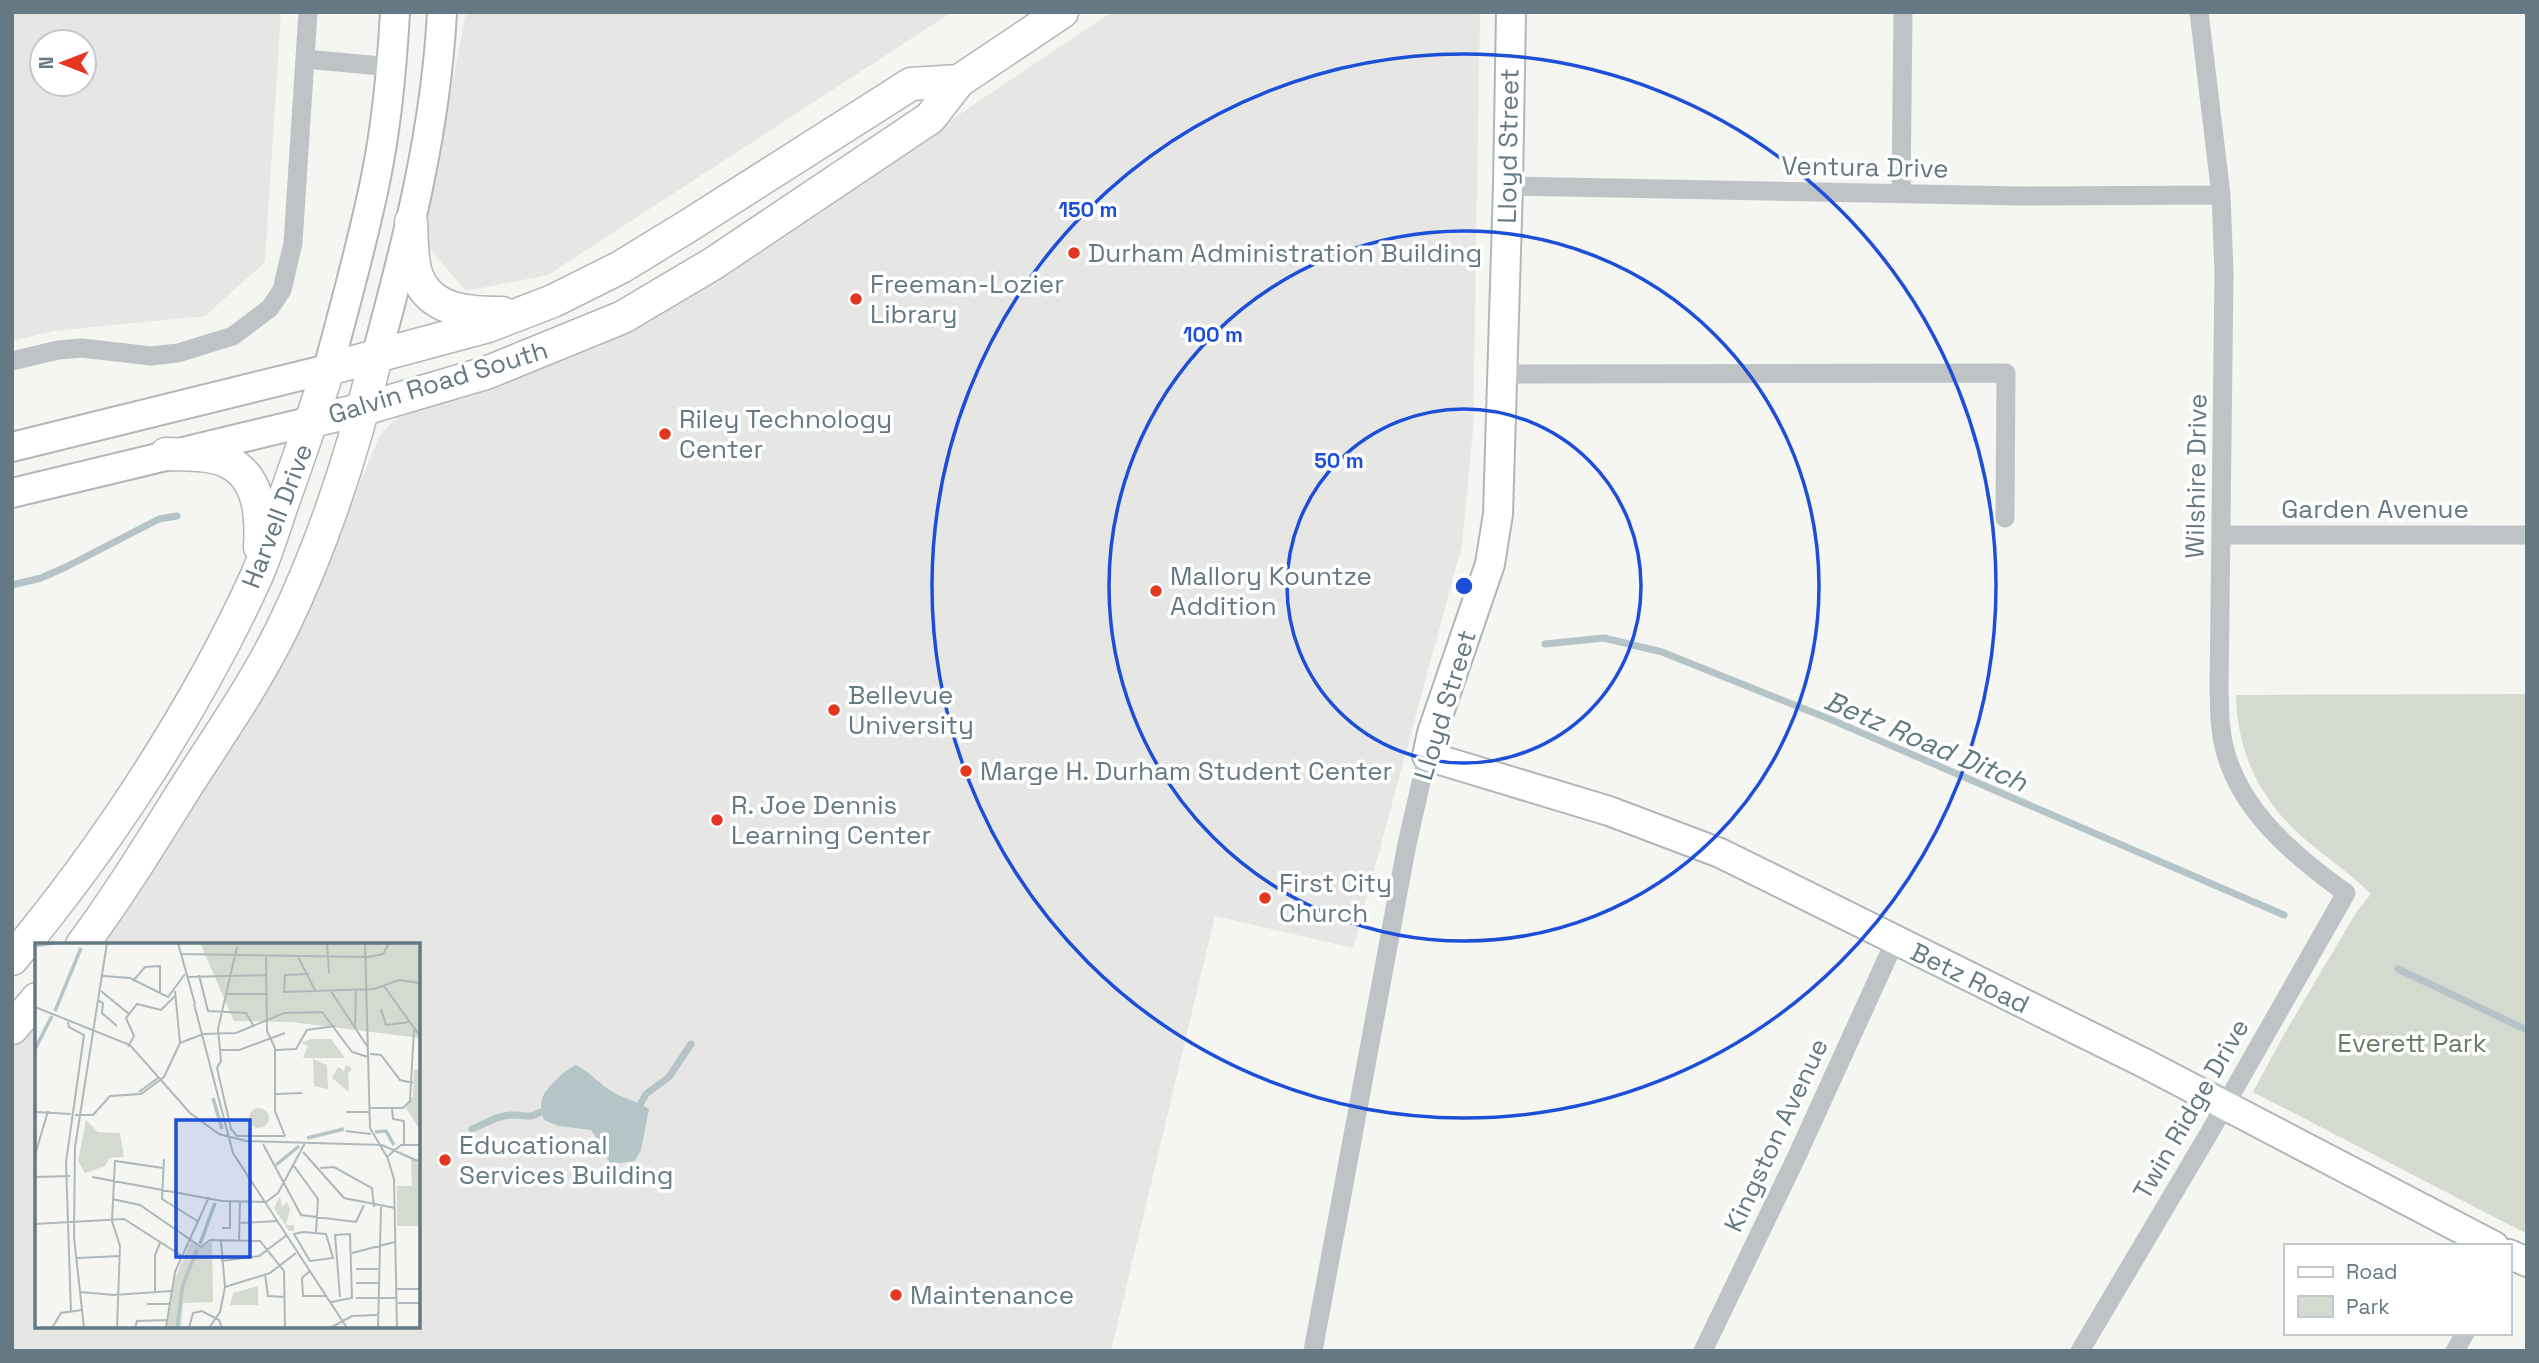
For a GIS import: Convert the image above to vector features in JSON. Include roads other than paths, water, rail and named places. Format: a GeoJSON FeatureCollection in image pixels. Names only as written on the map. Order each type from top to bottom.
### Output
{"type":"FeatureCollection","features":[{"type":"Feature","properties":{"kind":"main road","name":"Galvin Road South"},"geometry":{"type":"LineString","coordinates":[[312,421],[486,373],[622,317],[714,263],[930,118],[959,82],[1062,12]]}},
{"type":"Feature","properties":{"kind":"main road","name":"Galvin Road South"},"geometry":{"type":"LineString","coordinates":[[328,369],[488,326],[553,301],[621,267],[911,84],[959,82]]}},
{"type":"Feature","properties":{"kind":"main road"},"geometry":{"type":"LineString","coordinates":[[411,222],[417,277],[440,303],[456,310],[521,313]]}},
{"type":"Feature","properties":{"kind":"main road","name":"Harvell Drive"},"geometry":{"type":"LineString","coordinates":[[83,943],[114,902],[256,676],[282,627],[326,524],[363,409],[376,356]]}},
{"type":"Feature","properties":{"kind":"main road","name":"Harvell Drive"},"geometry":{"type":"LineString","coordinates":[[12,959],[73,883],[146,776],[184,715],[236,619],[258,572],[328,369]]}},
{"type":"Feature","properties":{"kind":"main road"},"geometry":{"type":"LineString","coordinates":[[166,454],[204,456],[226,461],[248,481],[256,495],[261,520],[258,572]]}},
{"type":"Feature","properties":{"kind":"main road"},"geometry":{"type":"LineString","coordinates":[[12,1028],[35,1001]]}},
{"type":"Feature","properties":{"kind":"street"},"geometry":{"type":"LineString","coordinates":[[12,361],[58,350],[82,348],[151,356],[178,353],[233,336],[271,308],[282,290],[293,243],[308,12]]}},
{"type":"Feature","properties":{"kind":"street","name":"Harvell Drive"},"geometry":{"type":"LineString","coordinates":[[328,369],[358,260],[377,174],[391,68],[395,12]]}},
{"type":"Feature","properties":{"kind":"street","name":"Harvell Drive"},"geometry":{"type":"LineString","coordinates":[[376,356],[411,222],[425,155],[439,66],[442,12]]}},
{"type":"Feature","properties":{"kind":"street","name":"Lloyd Street"},"geometry":{"type":"LineString","coordinates":[[1313,1351],[1407,844],[1432,733],[1490,565],[1498,513],[1511,12]]}},
{"type":"Feature","properties":{"kind":"street"},"geometry":{"type":"LineString","coordinates":[[1901,194],[1903,12]]}},
{"type":"Feature","properties":{"kind":"street","name":"Wilshire Drive"},"geometry":{"type":"LineString","coordinates":[[2199,12],[2221,195],[2224,272],[2219,691],[2221,731],[2233,774],[2255,812],[2313,870],[2346,893]]}},
{"type":"Feature","properties":{"kind":"street"},"geometry":{"type":"LineString","coordinates":[[305,60],[391,68]]}},
{"type":"Feature","properties":{"kind":"street","name":"Ventura Drive"},"geometry":{"type":"LineString","coordinates":[[1508,186],[1901,194],[2221,195]]}},
{"type":"Feature","properties":{"kind":"street","name":"Galvin Road South"},"geometry":{"type":"LineString","coordinates":[[12,447],[328,369]]}},
{"type":"Feature","properties":{"kind":"street"},"geometry":{"type":"LineString","coordinates":[[1502,374],[2006,373],[2005,518]]}},
{"type":"Feature","properties":{"kind":"street","name":"Galvin Road South"},"geometry":{"type":"LineString","coordinates":[[12,492],[312,421]]}},
{"type":"Feature","properties":{"kind":"street","name":"Garden Avenue"},"geometry":{"type":"LineString","coordinates":[[2222,535],[2527,534]]}},
{"type":"Feature","properties":{"kind":"street","name":"Betz Road"},"geometry":{"type":"LineString","coordinates":[[1427,756],[1609,811],[1720,853],[2144,1063],[2491,1244]]}},
{"type":"Feature","properties":{"kind":"street","name":"Twin Ridge Drive"},"geometry":{"type":"LineString","coordinates":[[2081,1351],[2346,893]]}},
{"type":"Feature","properties":{"kind":"street","name":"Kingston Avenue"},"geometry":{"type":"LineString","coordinates":[[1703,1351],[1796,1158],[1895,941]]}},
{"type":"Feature","properties":{"kind":"street"},"geometry":{"type":"LineString","coordinates":[[2455,1351],[2464,1335]]}},
{"type":"Feature","properties":{"kind":"waterway"},"geometry":{"type":"LineString","coordinates":[[12,585],[41,578],[159,519],[177,516]]}},
{"type":"Feature","properties":{"kind":"waterway","name":"Betz Road Ditch"},"geometry":{"type":"LineString","coordinates":[[1545,644],[1604,638],[1662,652],[1832,720],[2284,915]]}},
{"type":"Feature","properties":{"kind":"waterway","name":"Betz Road Ditch"},"geometry":{"type":"LineString","coordinates":[[2398,969],[2527,1030]]}},
{"type":"Feature","properties":{"kind":"waterway"},"geometry":{"type":"LineString","coordinates":[[641,1103],[646,1094],[669,1077],[691,1044]]}},
{"type":"Feature","properties":{"kind":"waterway"},"geometry":{"type":"LineString","coordinates":[[472,1129],[502,1116],[530,1116],[541,1112]]}},
{"type":"Feature","properties":{"kind":"place","name":"Durham Administration Building"},"geometry":{"type":"Point","coordinates":[1074,253]}},
{"type":"Feature","properties":{"kind":"place","name":"Freeman-Lozier Library"},"geometry":{"type":"Point","coordinates":[856,299]}},
{"type":"Feature","properties":{"kind":"place","name":"Riley Technology Center"},"geometry":{"type":"Point","coordinates":[665,434]}},
{"type":"Feature","properties":{"kind":"place","name":"Mallory Kountze Addition"},"geometry":{"type":"Point","coordinates":[1156,591]}},
{"type":"Feature","properties":{"kind":"place","name":"Bellevue University"},"geometry":{"type":"Point","coordinates":[834,710]}},
{"type":"Feature","properties":{"kind":"place","name":"Marge H. Durham Student Center"},"geometry":{"type":"Point","coordinates":[966,771]}},
{"type":"Feature","properties":{"kind":"place","name":"R. Joe Dennis Learning Center"},"geometry":{"type":"Point","coordinates":[717,820]}},
{"type":"Feature","properties":{"kind":"place","name":"First City Church"},"geometry":{"type":"Point","coordinates":[1265,898]}},
{"type":"Feature","properties":{"kind":"place","name":"Educational Services Building"},"geometry":{"type":"Point","coordinates":[445,1160]}},
{"type":"Feature","properties":{"kind":"place","name":"Maintenance"},"geometry":{"type":"Point","coordinates":[896,1295]}},
{"type":"Feature","properties":{"kind":"park label","name":"Everett Park"},"geometry":{"type":"Point","coordinates":[2412,1043]}}]}
